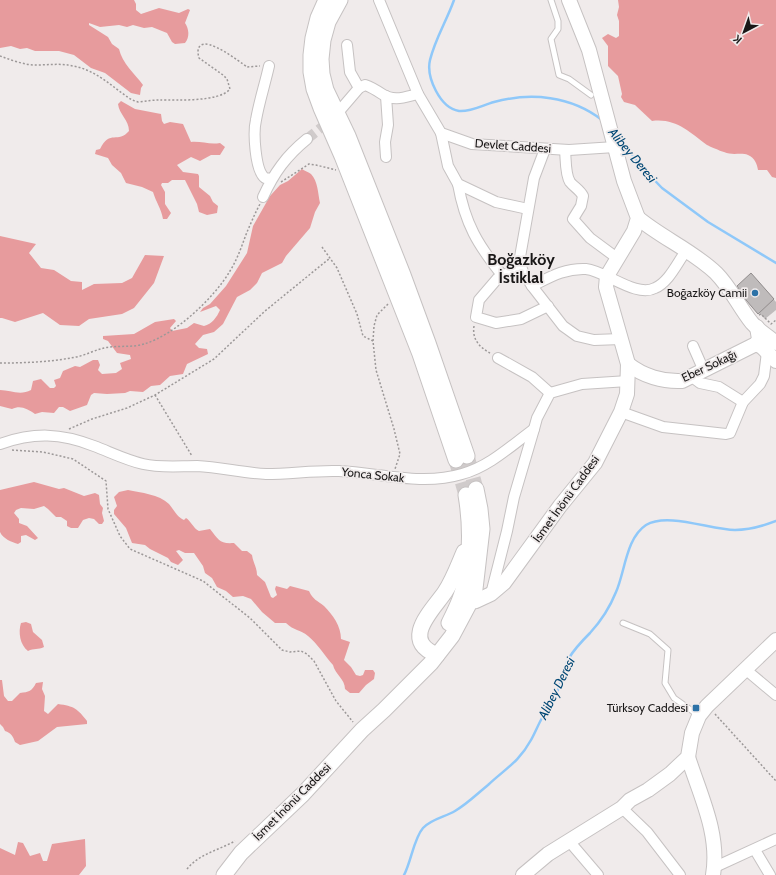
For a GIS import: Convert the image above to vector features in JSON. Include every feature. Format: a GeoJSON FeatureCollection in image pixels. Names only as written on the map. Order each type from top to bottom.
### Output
{"type":"FeatureCollection","features":[{"type":"Feature","properties":{"kind":"main road"},"geometry":{"type":"LineString","coordinates":[[326,0],[318,18],[313,38],[311,72],[314,89],[349,172],[461,458],[428,343],[348,136],[326,90],[322,74],[321,59],[323,40],[328,22],[340,0]]}},
{"type":"Feature","properties":{"kind":"main road"},"geometry":{"type":"LineString","coordinates":[[471,492],[480,509],[482,529],[475,589],[464,602],[464,586],[469,552],[471,492]]}},
{"type":"Feature","properties":{"kind":"main road"},"geometry":{"type":"LineString","coordinates":[[433,653],[423,646],[420,637],[421,626],[427,614],[442,597],[449,585],[459,565],[470,535]]}},
{"type":"Feature","properties":{"kind":"main road","name":"İsmet İnönü Caddesi"},"geometry":{"type":"LineString","coordinates":[[224,875],[241,853],[303,794],[362,730],[384,710],[433,653],[452,636],[464,602]]}},
{"type":"Feature","properties":{"kind":"street"},"geometry":{"type":"LineString","coordinates":[[379,0],[418,94],[441,133],[448,166],[458,184],[461,201],[468,224],[478,244],[502,275]]}},
{"type":"Feature","properties":{"kind":"street"},"geometry":{"type":"LineString","coordinates":[[569,0],[589,50],[597,95],[614,143],[624,181],[638,218],[716,273],[731,290],[751,322],[756,327],[759,339],[769,350],[764,376],[760,384],[743,402],[730,433],[726,434],[663,427],[622,412]]}},
{"type":"Feature","properties":{"kind":"street"},"geometry":{"type":"LineString","coordinates":[[347,45],[350,72],[359,88]]}},
{"type":"Feature","properties":{"kind":"street"},"geometry":{"type":"LineString","coordinates":[[270,66],[255,122],[255,143],[261,173],[265,178],[276,181]]}},
{"type":"Feature","properties":{"kind":"street"},"geometry":{"type":"LineString","coordinates":[[341,109],[359,88],[365,85],[386,96],[400,99],[418,94]]}},
{"type":"Feature","properties":{"kind":"street"},"geometry":{"type":"LineString","coordinates":[[386,96],[388,125],[385,142],[386,157]]}},
{"type":"Feature","properties":{"kind":"street","name":"Devlet Caddesi"},"geometry":{"type":"LineString","coordinates":[[441,133],[472,144],[545,149],[565,150],[614,143]]}},
{"type":"Feature","properties":{"kind":"street"},"geometry":{"type":"LineString","coordinates":[[263,197],[276,181],[291,153],[307,139]]}},
{"type":"Feature","properties":{"kind":"street"},"geometry":{"type":"LineString","coordinates":[[545,149],[534,178],[528,209],[520,257],[522,270],[532,286],[563,326],[577,336],[594,340],[621,338]]}},
{"type":"Feature","properties":{"kind":"street"},"geometry":{"type":"LineString","coordinates":[[565,150],[570,182],[583,196],[581,206],[573,219],[590,238],[618,258]]}},
{"type":"Feature","properties":{"kind":"street"},"geometry":{"type":"LineString","coordinates":[[458,184],[496,202],[528,209]]}},
{"type":"Feature","properties":{"kind":"street"},"geometry":{"type":"LineString","coordinates":[[607,276],[634,232],[638,218]]}},
{"type":"Feature","properties":{"kind":"street"},"geometry":{"type":"LineString","coordinates":[[634,232],[639,228],[649,226]]}},
{"type":"Feature","properties":{"kind":"street"},"geometry":{"type":"LineString","coordinates":[[532,286],[560,272],[576,269],[588,269],[643,290],[654,289],[664,283],[686,251]]}},
{"type":"Feature","properties":{"kind":"street"},"geometry":{"type":"LineString","coordinates":[[522,270],[502,275],[479,300],[476,317],[496,323],[520,319],[548,306]]}},
{"type":"Feature","properties":{"kind":"street","name":"İsmet İnönü Caddesi"},"geometry":{"type":"LineString","coordinates":[[464,602],[476,601],[491,594],[504,583],[560,506],[595,463],[622,412],[627,394],[628,364],[606,287],[607,276]]}},
{"type":"Feature","properties":{"kind":"street"},"geometry":{"type":"LineString","coordinates":[[693,346],[700,383],[719,387],[743,402]]}},
{"type":"Feature","properties":{"kind":"street","name":"Eber Sokağı"},"geometry":{"type":"LineString","coordinates":[[628,364],[635,370],[644,374],[672,382],[682,381],[698,374],[769,350]]}},
{"type":"Feature","properties":{"kind":"street"},"geometry":{"type":"LineString","coordinates":[[498,358],[532,377],[550,393]]}},
{"type":"Feature","properties":{"kind":"street"},"geometry":{"type":"LineString","coordinates":[[491,594],[507,532],[514,497],[537,418],[550,393],[582,384],[628,381],[633,376],[644,374]]}},
{"type":"Feature","properties":{"kind":"street","name":"Yonca Sokak"},"geometry":{"type":"LineString","coordinates":[[4,447],[19,439],[42,435],[66,437],[143,464],[198,466],[266,474],[338,471],[433,479],[449,478],[465,474],[497,457],[534,429]]}},
{"type":"Feature","properties":{"kind":"street"},"geometry":{"type":"LineString","coordinates":[[776,640],[703,711],[692,733],[688,758],[712,832],[714,871],[776,839]]}},
{"type":"Feature","properties":{"kind":"street"},"geometry":{"type":"LineString","coordinates":[[745,669],[776,696]]}},
{"type":"Feature","properties":{"kind":"street"},"geometry":{"type":"LineString","coordinates":[[523,875],[548,854],[622,808],[630,800],[648,790],[670,774],[688,758]]}},
{"type":"Feature","properties":{"kind":"street"},"geometry":{"type":"LineString","coordinates":[[622,808],[647,832],[680,875]]}},
{"type":"Feature","properties":{"kind":"street"},"geometry":{"type":"LineString","coordinates":[[569,841],[598,875]]}},
{"type":"Feature","properties":{"kind":"street"},"geometry":{"type":"LineString","coordinates":[[755,850],[770,875]]}},
{"type":"Feature","properties":{"kind":"lane"},"geometry":{"type":"LineString","coordinates":[[551,0],[558,21],[558,29],[551,39],[559,75],[597,95]]}},
{"type":"Feature","properties":{"kind":"lane"},"geometry":{"type":"LineString","coordinates":[[624,623],[650,634],[668,650],[665,683],[674,698],[703,711]]}},
{"type":"Feature","properties":{"kind":"path"},"geometry":{"type":"LineString","coordinates":[[0,56],[30,65],[59,64],[86,70],[100,76],[132,100],[138,102],[196,99],[218,96],[228,92],[230,89],[227,79],[211,66],[203,62],[198,56],[199,47],[203,44],[208,44],[221,50],[234,57],[247,67],[270,66]]}},
{"type":"Feature","properties":{"kind":"path"},"geometry":{"type":"LineString","coordinates":[[276,181],[309,164],[349,172]]}},
{"type":"Feature","properties":{"kind":"path"},"geometry":{"type":"LineString","coordinates":[[0,363],[48,362],[76,357],[104,348],[144,344],[176,327],[198,309],[220,286],[231,270],[241,251],[247,232],[263,197]]}},
{"type":"Feature","properties":{"kind":"path"},"geometry":{"type":"LineString","coordinates":[[322,247],[338,268],[357,314],[363,336],[373,341]]}},
{"type":"Feature","properties":{"kind":"path"},"geometry":{"type":"LineString","coordinates":[[53,436],[92,419],[126,408],[155,395],[214,359],[266,311],[310,273],[330,258]]}},
{"type":"Feature","properties":{"kind":"path"},"geometry":{"type":"LineString","coordinates":[[389,476],[397,467],[400,454],[376,370],[373,341],[374,326],[377,315],[387,305],[398,300]]}},
{"type":"Feature","properties":{"kind":"path"},"geometry":{"type":"LineString","coordinates":[[476,317],[473,334],[480,347],[498,358]]}},
{"type":"Feature","properties":{"kind":"path"},"geometry":{"type":"LineString","coordinates":[[155,395],[198,466]]}},
{"type":"Feature","properties":{"kind":"path"},"geometry":{"type":"LineString","coordinates":[[4,447],[43,452],[73,459],[106,481],[108,509],[120,536],[130,549],[203,581],[250,618],[282,650],[290,652],[301,650],[310,656],[336,701],[362,730]]}},
{"type":"Feature","properties":{"kind":"path"},"geometry":{"type":"LineString","coordinates":[[703,711],[776,781]]}},
{"type":"Feature","properties":{"kind":"path"},"geometry":{"type":"LineString","coordinates":[[187,869],[199,858],[238,840]]}},
{"type":"Feature","properties":{"kind":"shaded area"},"geometry":{"type":"Polygon","coordinates":[[[0,0],[134,0],[136,10],[141,14],[159,8],[179,13],[188,9],[190,10],[185,23],[188,30],[187,41],[185,43],[175,44],[172,42],[167,33],[152,27],[144,28],[133,25],[127,27],[119,25],[100,27],[89,23],[89,25],[108,37],[112,44],[119,49],[126,64],[143,85],[140,95],[131,93],[105,73],[91,68],[74,55],[59,51],[35,51],[27,48],[20,49],[11,46],[0,48],[0,0]]]}},
{"type":"Feature","properties":{"kind":"shaded area"},"geometry":{"type":"Polygon","coordinates":[[[618,0],[776,0],[776,178],[772,177],[767,170],[758,170],[755,161],[748,155],[727,153],[707,145],[682,127],[668,122],[652,121],[635,105],[624,102],[621,97],[622,94],[618,76],[608,66],[608,46],[602,38],[608,34],[616,38],[619,36],[619,21],[617,15],[619,7],[618,0]]]}},
{"type":"Feature","properties":{"kind":"shaded area"},"geometry":{"type":"Polygon","coordinates":[[[121,101],[135,109],[161,114],[164,124],[170,122],[183,124],[191,142],[213,144],[220,143],[225,147],[220,155],[211,155],[200,161],[191,157],[177,165],[183,172],[198,174],[199,187],[210,196],[213,202],[218,206],[217,213],[207,215],[199,212],[197,204],[185,180],[172,180],[168,183],[162,183],[161,185],[165,192],[165,204],[171,213],[167,219],[163,219],[153,192],[142,187],[126,183],[121,173],[112,165],[108,158],[95,154],[96,150],[100,149],[107,140],[125,135],[129,131],[129,127],[119,108],[118,104],[121,101]]]}},
{"type":"Feature","properties":{"kind":"shaded area"},"geometry":{"type":"Polygon","coordinates":[[[302,169],[310,173],[313,177],[320,203],[315,212],[310,228],[286,256],[282,263],[262,273],[257,283],[250,290],[237,297],[223,324],[214,332],[203,335],[195,344],[199,348],[207,349],[208,354],[187,364],[183,374],[170,376],[160,385],[151,386],[143,392],[130,391],[125,393],[107,394],[94,393],[91,395],[87,405],[70,411],[63,407],[59,407],[54,413],[42,412],[35,414],[24,408],[18,407],[12,409],[0,406],[0,390],[19,393],[27,392],[31,390],[33,381],[41,379],[50,388],[54,388],[56,386],[54,380],[60,378],[63,371],[75,366],[80,367],[93,360],[98,360],[100,365],[98,370],[102,374],[116,373],[122,369],[120,363],[131,359],[130,355],[117,353],[108,341],[103,339],[103,336],[134,334],[155,322],[174,319],[176,321],[170,328],[172,331],[187,328],[194,323],[204,326],[212,322],[220,310],[216,306],[200,312],[203,308],[210,304],[226,286],[247,253],[253,226],[270,196],[280,185],[288,181],[302,169]]]}},
{"type":"Feature","properties":{"kind":"shaded area"},"geometry":{"type":"Polygon","coordinates":[[[0,236],[36,244],[29,253],[41,268],[54,270],[71,281],[82,282],[82,290],[94,284],[122,283],[132,278],[145,255],[164,256],[154,283],[134,308],[122,314],[89,319],[79,326],[60,325],[43,313],[15,322],[0,318],[0,236]]]}},
{"type":"Feature","properties":{"kind":"shaded area"},"geometry":{"type":"Polygon","coordinates":[[[34,482],[59,489],[64,488],[84,496],[95,493],[99,495],[100,504],[103,508],[102,513],[104,521],[102,524],[99,524],[94,519],[89,518],[83,520],[78,528],[71,528],[67,526],[67,521],[61,517],[56,517],[44,506],[34,509],[21,508],[16,510],[14,513],[19,519],[19,523],[27,526],[38,538],[35,540],[26,535],[21,536],[21,542],[18,544],[8,540],[3,537],[0,532],[0,490],[34,482]]]}},
{"type":"Feature","properties":{"kind":"shaded area"},"geometry":{"type":"Polygon","coordinates":[[[128,490],[150,494],[160,498],[169,504],[179,517],[184,520],[186,518],[199,531],[210,529],[222,542],[234,543],[242,551],[247,551],[252,555],[257,575],[265,582],[271,597],[273,598],[277,595],[275,589],[276,586],[287,589],[290,586],[309,591],[333,617],[340,630],[341,639],[350,642],[344,660],[356,675],[363,675],[365,670],[373,670],[375,673],[374,679],[359,693],[350,693],[345,689],[345,685],[333,665],[311,639],[286,623],[275,623],[262,612],[251,599],[243,596],[233,597],[226,591],[217,587],[212,578],[205,573],[203,566],[194,553],[185,553],[179,550],[176,551],[183,560],[178,565],[145,545],[132,543],[126,528],[114,514],[114,510],[117,506],[114,497],[119,492],[128,490]]]}},
{"type":"Feature","properties":{"kind":"shaded area"},"geometry":{"type":"Polygon","coordinates":[[[26,622],[31,624],[33,632],[42,640],[44,647],[28,651],[25,648],[21,642],[20,630],[21,623],[26,622]]]}},
{"type":"Feature","properties":{"kind":"shaded area"},"geometry":{"type":"Polygon","coordinates":[[[0,680],[2,680],[4,696],[8,701],[12,701],[20,693],[30,691],[36,683],[43,682],[42,689],[45,696],[44,711],[48,714],[58,704],[68,706],[81,714],[87,721],[87,724],[57,727],[38,741],[20,745],[15,742],[12,735],[5,731],[0,724],[0,680]]]}},
{"type":"Feature","properties":{"kind":"shaded area"},"geometry":{"type":"Polygon","coordinates":[[[85,839],[86,866],[79,875],[0,875],[0,848],[15,855],[18,842],[23,843],[30,856],[40,853],[43,861],[47,861],[52,844],[85,839]]]}},
{"type":"Feature","properties":{"kind":"building","name":"Boğazköy Camii"},"geometry":{"type":"Polygon","coordinates":[[[751,273],[774,299],[758,314],[737,286],[751,273]]]}},
{"type":"Feature","properties":{"kind":"waterway","name":"Alibey Deresi"},"geometry":{"type":"LineString","coordinates":[[454,0],[435,45],[429,67],[432,83],[436,91],[440,98],[452,109],[463,111],[494,102],[522,97],[550,98],[577,106],[602,120]]}},
{"type":"Feature","properties":{"kind":"waterway","name":"Alibey Deresi"},"geometry":{"type":"LineString","coordinates":[[617,134],[639,164],[662,188],[708,222],[776,263]]}},
{"type":"Feature","properties":{"kind":"waterway","name":"Alibey Deresi"},"geometry":{"type":"LineString","coordinates":[[404,875],[417,838],[423,828],[430,822],[455,811],[468,802],[522,754],[556,695],[569,658],[598,624],[611,603],[619,584],[630,547],[639,531],[646,525],[655,521],[666,520],[735,530],[766,525],[776,521]]}},
{"type":"Feature","properties":{"kind":"tunnel"},"geometry":{"type":"LineString","coordinates":[[307,139],[332,119]]}},
{"type":"Feature","properties":{"kind":"tunnel"},"geometry":{"type":"LineString","coordinates":[[467,456],[476,489]]}},
{"type":"Feature","properties":{"kind":"tunnel"},"geometry":{"type":"LineString","coordinates":[[456,460],[466,495]]}},
{"type":"Feature","properties":{"kind":"place","name":"Boğazköy Camii"},"geometry":{"type":"Point","coordinates":[755,293]}},
{"type":"Feature","properties":{"kind":"place","name":"Türksoy Caddesi"},"geometry":{"type":"Point","coordinates":[696,708]}},
{"type":"Feature","properties":{"kind":"district","name":"Boğazköy İstiklal"},"geometry":{"type":"Point","coordinates":[521,268]}}]}
